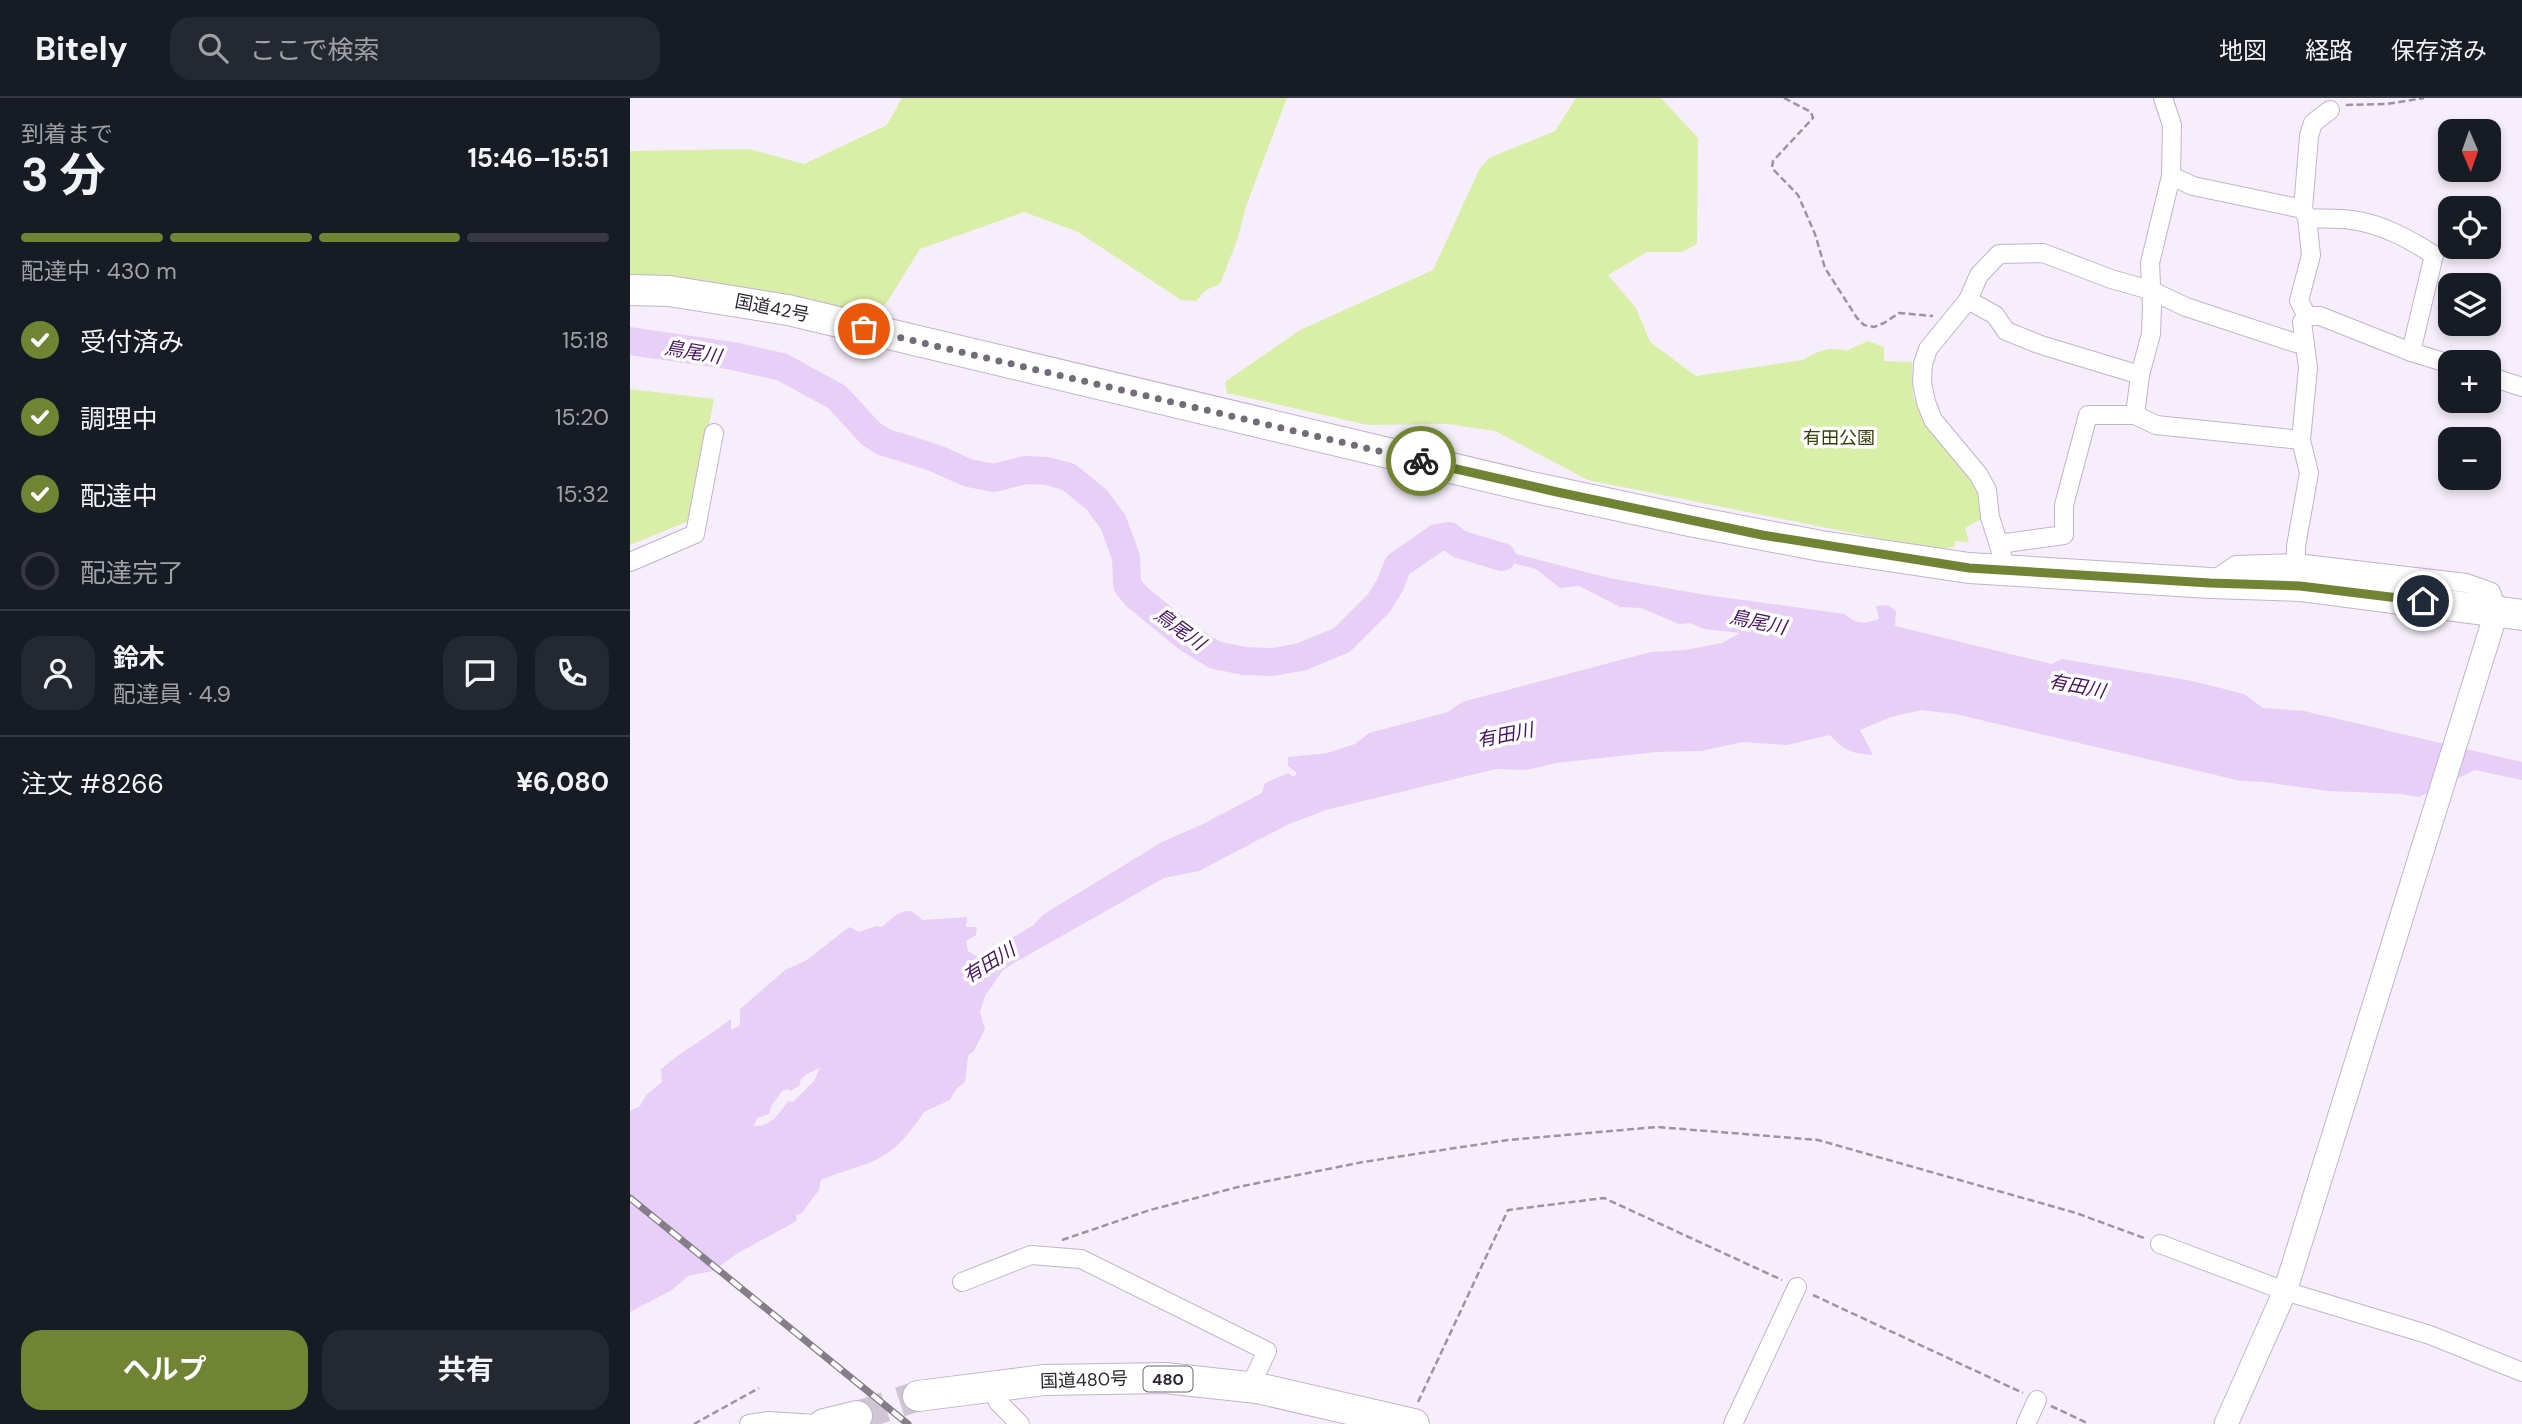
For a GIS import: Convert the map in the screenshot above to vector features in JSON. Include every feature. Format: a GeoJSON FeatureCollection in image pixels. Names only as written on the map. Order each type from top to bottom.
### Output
{"type":"FeatureCollection","features":[{"type":"Feature","properties":{"kind":"highway","name":"国道42号"},"geometry":{"type":"LineString","coordinates":[[630,290],[669,291],[788,310],[1477,474],[1690,521],[1821,546],[1969,568],[2003,557],[2210,583],[2300,586],[2510,612]]}},
{"type":"Feature","properties":{"kind":"highway","name":"国道480号"},"geometry":{"type":"LineString","coordinates":[[919,1396],[1044,1380],[1165,1378],[1257,1388],[1410,1423]]}},
{"type":"Feature","properties":{"kind":"highway"},"geometry":{"type":"LineString","coordinates":[[824,1424],[857,1416]]}},
{"type":"Feature","properties":{"kind":"street"},"geometry":{"type":"LineString","coordinates":[[2135,415],[2140,375],[2151,334],[2150,263],[2171,176],[2172,125],[2163,98]]}},
{"type":"Feature","properties":{"kind":"street"},"geometry":{"type":"LineString","coordinates":[[2307,316],[2298,301],[2311,255],[2305,214],[2309,136],[2313,123],[2330,110]]}},
{"type":"Feature","properties":{"kind":"street"},"geometry":{"type":"LineString","coordinates":[[2171,176],[2193,186],[2305,214],[2377,226],[2410,240],[2434,255],[2411,352]]}},
{"type":"Feature","properties":{"kind":"street"},"geometry":{"type":"LineString","coordinates":[[2301,440],[2156,425],[2135,415],[2088,415],[2064,505],[2064,535],[2003,557],[1990,517],[1987,490],[1978,474],[1933,420],[1926,402],[1923,364],[1928,349],[1968,300],[1979,275],[1999,254],[2011,253],[2043,253],[2111,279],[2150,290],[2186,307],[2305,346]]}},
{"type":"Feature","properties":{"kind":"street"},"geometry":{"type":"LineString","coordinates":[[1968,300],[1996,315],[2006,331],[2029,341],[2140,375]]}},
{"type":"Feature","properties":{"kind":"street"},"geometry":{"type":"LineString","coordinates":[[2296,563],[2296,546],[2309,473],[2301,440],[2308,368],[2302,322],[2307,316]]}},
{"type":"Feature","properties":{"kind":"street"},"geometry":{"type":"LineString","coordinates":[[2307,316],[2320,316],[2438,360]]}},
{"type":"Feature","properties":{"kind":"street"},"geometry":{"type":"LineString","coordinates":[[2501,380],[2522,387]]}},
{"type":"Feature","properties":{"kind":"street"},"geometry":{"type":"LineString","coordinates":[[630,562],[695,534],[714,433]]}},
{"type":"Feature","properties":{"kind":"street"},"geometry":{"type":"LineString","coordinates":[[2210,583],[2236,565],[2296,563],[2466,583],[2491,592],[2510,612],[2489,643],[2285,1291],[2226,1424]]}},
{"type":"Feature","properties":{"kind":"street"},"geometry":{"type":"LineString","coordinates":[[2160,1244],[2285,1291],[2430,1335],[2522,1372]]}},
{"type":"Feature","properties":{"kind":"street"},"geometry":{"type":"LineString","coordinates":[[962,1282],[1031,1255],[1081,1259],[1267,1351],[1255,1376],[1257,1388]]}},
{"type":"Feature","properties":{"kind":"street"},"geometry":{"type":"LineString","coordinates":[[1733,1424],[1797,1287]]}},
{"type":"Feature","properties":{"kind":"street"},"geometry":{"type":"LineString","coordinates":[[994,1387],[998,1402],[1020,1424]]}},
{"type":"Feature","properties":{"kind":"street"},"geometry":{"type":"LineString","coordinates":[[2026,1424],[2038,1400]]}},
{"type":"Feature","properties":{"kind":"street"},"geometry":{"type":"LineString","coordinates":[[749,1424],[768,1420],[817,1424]]}},
{"type":"Feature","properties":{"kind":"path"},"geometry":{"type":"LineString","coordinates":[[1784,98],[1811,112],[1813,118],[1773,161],[1772,168],[1798,195],[1815,234],[1825,268],[1857,318],[1864,325],[1874,327],[1899,313],[1953,319]]}},
{"type":"Feature","properties":{"kind":"path"},"geometry":{"type":"LineString","coordinates":[[2330,110],[2347,105],[2387,104],[2424,98]]}},
{"type":"Feature","properties":{"kind":"path"},"geometry":{"type":"LineString","coordinates":[[1031,1255],[1066,1238],[1150,1210],[1250,1185],[1363,1162],[1508,1140],[1657,1127],[1818,1140],[2076,1213],[2160,1244]]}},
{"type":"Feature","properties":{"kind":"path"},"geometry":{"type":"LineString","coordinates":[[1410,1423],[1508,1210],[1604,1199],[2089,1424]]}},
{"type":"Feature","properties":{"kind":"path"},"geometry":{"type":"LineString","coordinates":[[694,1424],[759,1388]]}},
{"type":"Feature","properties":{"kind":"green space"},"geometry":{"type":"Polygon","coordinates":[[[902,98],[1287,98],[1220,284],[1206,290],[1196,301],[1181,300],[1078,232],[1024,212],[920,249],[886,304],[863,313],[630,276],[630,151],[749,149],[804,164],[887,125],[902,98]]]}},
{"type":"Feature","properties":{"kind":"green space","name":"有田公園"},"geometry":{"type":"Polygon","coordinates":[[[1576,98],[1661,98],[1698,138],[1697,244],[1682,252],[1647,252],[1608,275],[1636,308],[1650,342],[1696,376],[1803,360],[1824,350],[1846,351],[1868,341],[1884,347],[1884,361],[1912,362],[1913,396],[1921,414],[1936,438],[1978,486],[1985,517],[1965,528],[1969,542],[1955,541],[1955,547],[1932,549],[1588,480],[1495,431],[1447,424],[1368,425],[1227,393],[1225,382],[1300,330],[1433,270],[1480,168],[1489,158],[1555,131],[1576,98]]]}},
{"type":"Feature","properties":{"kind":"green space"},"geometry":{"type":"Polygon","coordinates":[[[630,389],[714,399],[691,520],[630,545],[630,389]]]}},
{"type":"Feature","properties":{"kind":"water","name":"有田川"},"geometry":{"type":"Polygon","coordinates":[[[1477,544],[1609,578],[1706,595],[1845,614],[1861,622],[1879,619],[1876,606],[1888,605],[1896,611],[1895,626],[2052,664],[2062,659],[2193,681],[2244,694],[2263,708],[2304,711],[2522,762],[2522,780],[2475,770],[2419,797],[2328,791],[2241,781],[1955,714],[1921,710],[1891,717],[1860,730],[1873,755],[1849,750],[1830,735],[1787,745],[1743,742],[1701,751],[1656,752],[1556,763],[1527,770],[1496,769],[1326,810],[1287,825],[1199,871],[1164,878],[1003,970],[985,996],[980,1012],[985,1029],[974,1051],[968,1056],[965,1082],[956,1089],[950,1100],[924,1112],[900,1142],[880,1158],[821,1180],[819,1190],[801,1214],[796,1215],[797,1220],[793,1223],[738,1253],[713,1271],[688,1276],[672,1290],[630,1312],[630,1111],[640,1106],[646,1095],[662,1082],[661,1069],[731,1019],[731,1030],[740,1025],[740,1009],[785,970],[807,960],[849,927],[859,932],[876,926],[882,927],[906,911],[922,920],[967,917],[966,927],[977,927],[976,935],[966,941],[968,951],[979,958],[1032,926],[1044,914],[1162,842],[1262,793],[1265,783],[1288,773],[1294,777],[1297,773],[1288,766],[1288,757],[1327,753],[1355,744],[1369,733],[1448,712],[1462,702],[1651,652],[1685,650],[1722,643],[1740,633],[1704,629],[1690,623],[1679,624],[1641,608],[1620,607],[1579,586],[1560,588],[1536,569],[1508,562],[1485,563],[1462,548],[1477,544]],[[820,1068],[801,1079],[799,1086],[790,1091],[783,1090],[769,1114],[757,1118],[754,1126],[770,1122],[788,1101],[793,1102],[814,1081],[820,1068]]]}},
{"type":"Feature","properties":{"kind":"waterway","name":"鳥尾川"},"geometry":{"type":"LineString","coordinates":[[630,341],[733,356],[782,367],[837,397],[871,434],[884,442],[935,458],[968,473],[994,478],[1025,470],[1047,471],[1069,477],[1097,500],[1113,522],[1126,557],[1127,585],[1137,597],[1186,637],[1215,655],[1244,661],[1272,662],[1301,657],[1342,640],[1379,603],[1398,565],[1437,538],[1449,536],[1459,544],[1502,557]]}},
{"type":"Feature","properties":{"kind":"tunnel"},"geometry":{"type":"LineString","coordinates":[[857,1416],[918,1396]]}},
{"type":"Feature","properties":{"kind":"railway"},"geometry":{"type":"LineString","coordinates":[[630,1198],[908,1424]]}},
{"type":"Feature","properties":{"kind":"way so far"},"geometry":{"type":"LineString","coordinates":[[864,329],[1421,461]]}},
{"type":"Feature","properties":{"kind":"route"},"geometry":{"type":"LineString","coordinates":[[1421,461],[1690,521],[1821,546],[1969,568],[2300,586],[2423,601]]}}]}
